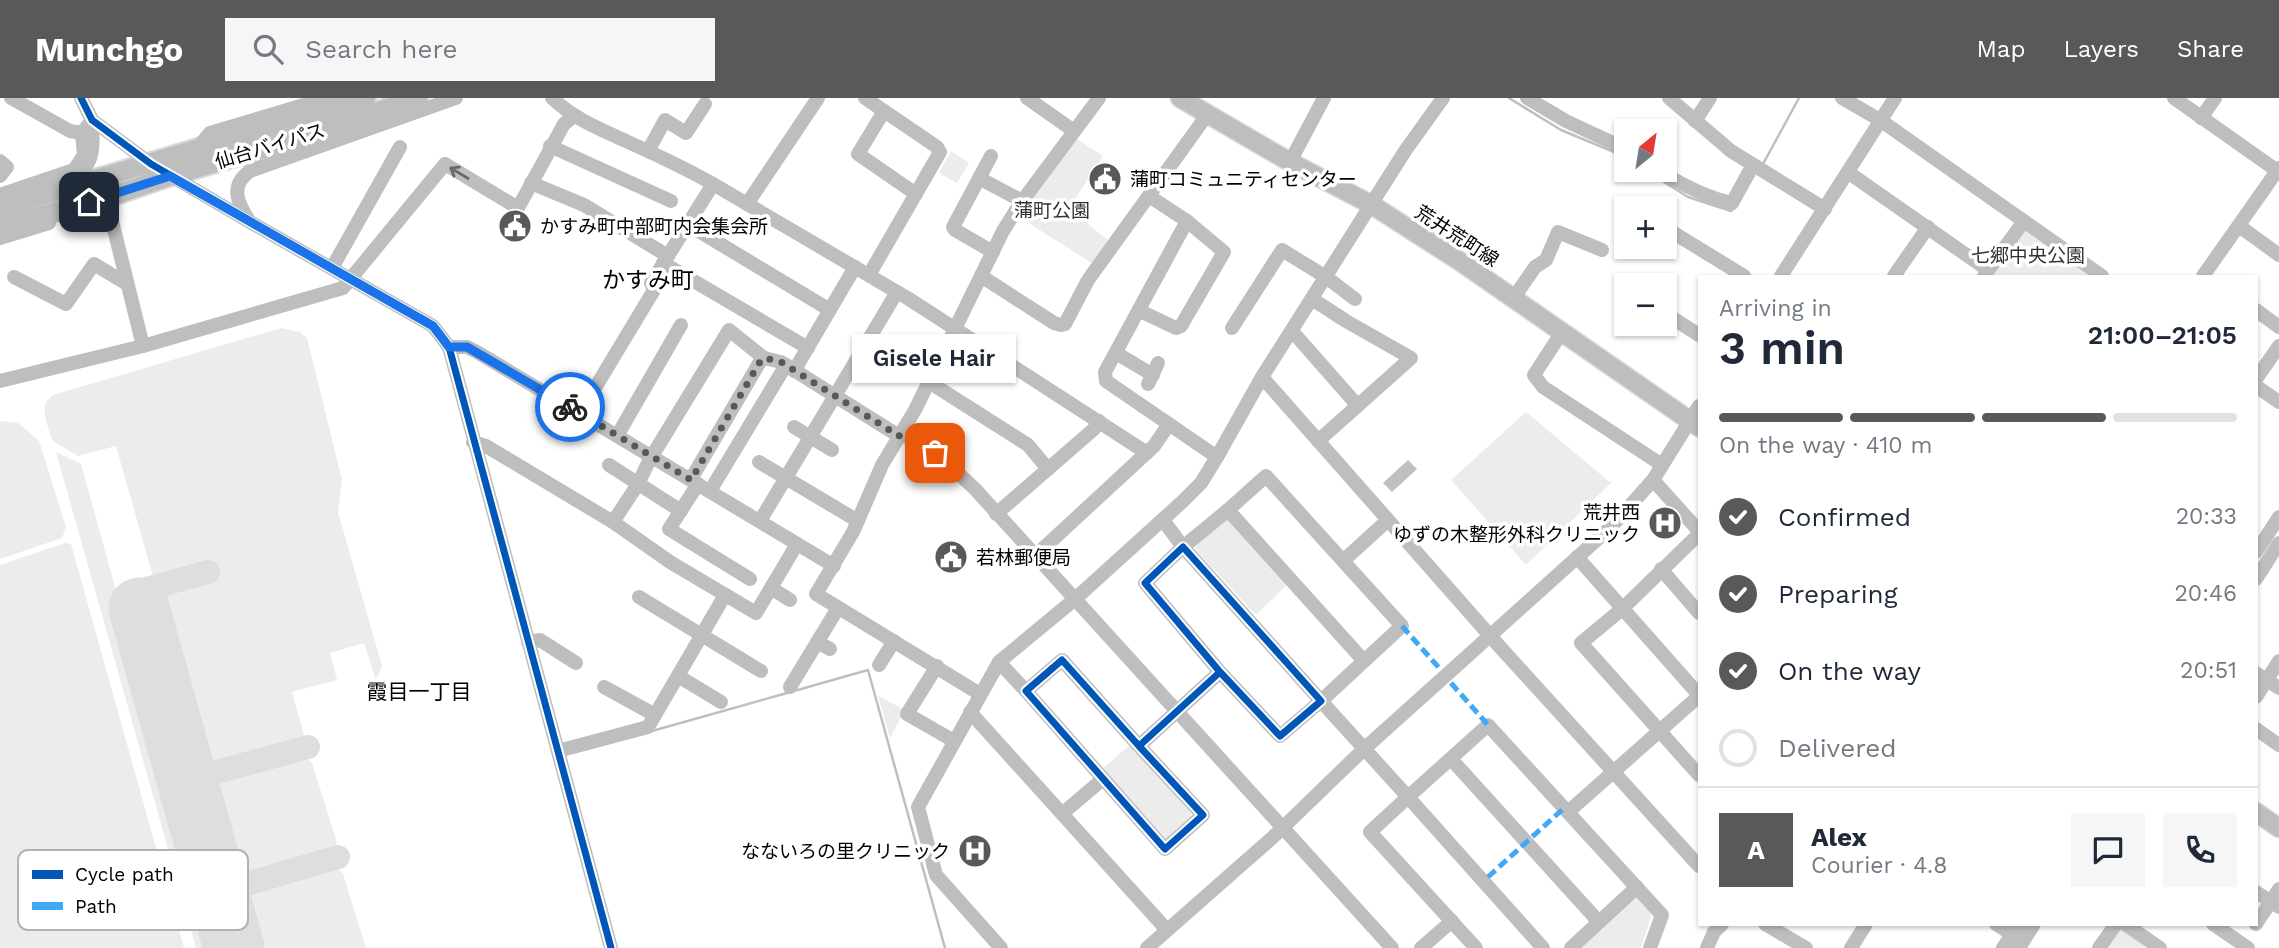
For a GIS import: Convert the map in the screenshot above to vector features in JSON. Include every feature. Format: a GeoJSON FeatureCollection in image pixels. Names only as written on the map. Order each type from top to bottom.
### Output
{"type":"FeatureCollection","features":[{"type":"Feature","properties":{"kind":"highway","name":"仙台バイパス"},"geometry":{"type":"LineString","coordinates":[[0,208],[366,98]]}},
{"type":"Feature","properties":{"kind":"highway","name":"仙台バイパス"},"geometry":{"type":"LineString","coordinates":[[0,227],[110,201],[170,176],[418,98]]}},
{"type":"Feature","properties":{"kind":"main road","name":"荒井荒町線"},"geometry":{"type":"LineString","coordinates":[[1180,98],[1290,162],[1372,205],[1696,418]]}},
{"type":"Feature","properties":{"kind":"main road"},"geometry":{"type":"LineString","coordinates":[[2258,813],[2279,828]]}},
{"type":"Feature","properties":{"kind":"street"},"geometry":{"type":"LineString","coordinates":[[11,98],[70,131],[82,133]]}},
{"type":"Feature","properties":{"kind":"street"},"geometry":{"type":"LineString","coordinates":[[0,208],[33,190],[82,173],[86,168],[92,153],[92,120],[81,98]]}},
{"type":"Feature","properties":{"kind":"street"},"geometry":{"type":"LineString","coordinates":[[195,151],[210,133],[327,98]]}},
{"type":"Feature","properties":{"kind":"street"},"geometry":{"type":"LineString","coordinates":[[250,222],[239,204],[236,191],[242,178],[250,171],[456,98]]}},
{"type":"Feature","properties":{"kind":"street"},"geometry":{"type":"LineString","coordinates":[[552,98],[574,116],[713,184],[869,275],[956,328],[1147,453]]}},
{"type":"Feature","properties":{"kind":"street"},"geometry":{"type":"LineString","coordinates":[[747,204],[818,98]]}},
{"type":"Feature","properties":{"kind":"street"},"geometry":{"type":"LineString","coordinates":[[865,98],[937,146],[940,152],[869,275]]}},
{"type":"Feature","properties":{"kind":"street"},"geometry":{"type":"LineString","coordinates":[[980,694],[816,594],[858,521],[882,465],[929,382],[1021,201],[1099,98]]}},
{"type":"Feature","properties":{"kind":"street"},"geometry":{"type":"LineString","coordinates":[[1290,162],[1324,98]]}},
{"type":"Feature","properties":{"kind":"street"},"geometry":{"type":"LineString","coordinates":[[1001,948],[936,875],[918,807],[999,662],[1075,599],[1201,483],[1262,377],[1405,150],[1443,98]]}},
{"type":"Feature","properties":{"kind":"street"},"geometry":{"type":"LineString","coordinates":[[1527,98],[1566,121],[1614,143]]}},
{"type":"Feature","properties":{"kind":"street"},"geometry":{"type":"LineString","coordinates":[[1669,98],[1731,152],[1825,209]]}},
{"type":"Feature","properties":{"kind":"street"},"geometry":{"type":"LineString","coordinates":[[1695,121],[1710,98]]}},
{"type":"Feature","properties":{"kind":"street"},"geometry":{"type":"LineString","coordinates":[[1842,98],[1881,120],[2101,275]]}},
{"type":"Feature","properties":{"kind":"street"},"geometry":{"type":"LineString","coordinates":[[1784,275],[1895,98]]}},
{"type":"Feature","properties":{"kind":"street"},"geometry":{"type":"LineString","coordinates":[[2174,98],[2278,170],[2206,275]]}},
{"type":"Feature","properties":{"kind":"street"},"geometry":{"type":"LineString","coordinates":[[2201,118],[2215,98]]}},
{"type":"Feature","properties":{"kind":"street"},"geometry":{"type":"LineString","coordinates":[[1029,99],[1074,131]]}},
{"type":"Feature","properties":{"kind":"street"},"geometry":{"type":"LineString","coordinates":[[648,151],[665,120],[686,133],[705,104]]}},
{"type":"Feature","properties":{"kind":"street"},"geometry":{"type":"LineString","coordinates":[[884,111],[858,154],[916,194]]}},
{"type":"Feature","properties":{"kind":"street"},"geometry":{"type":"LineString","coordinates":[[981,276],[1054,323],[1065,324],[1088,280],[1207,115]]}},
{"type":"Feature","properties":{"kind":"street"},"geometry":{"type":"LineString","coordinates":[[3,378],[143,346],[343,288],[445,164],[517,208],[564,124],[574,116]]}},
{"type":"Feature","properties":{"kind":"street"},"geometry":{"type":"LineString","coordinates":[[0,195],[74,170],[84,155],[82,133],[92,120]]}},
{"type":"Feature","properties":{"kind":"street"},"geometry":{"type":"LineString","coordinates":[[92,120],[170,176],[433,326],[449,347],[473,442],[533,641],[558,751],[611,948]]}},
{"type":"Feature","properties":{"kind":"street"},"geometry":{"type":"LineString","coordinates":[[250,222],[231,204],[228,196],[229,182],[236,171],[250,163],[299,147],[337,125]]}},
{"type":"Feature","properties":{"kind":"street"},"geometry":{"type":"LineString","coordinates":[[551,146],[671,201]]}},
{"type":"Feature","properties":{"kind":"street"},"geometry":{"type":"LineString","coordinates":[[332,268],[400,147]]}},
{"type":"Feature","properties":{"kind":"street"},"geometry":{"type":"LineString","coordinates":[[991,156],[953,227],[993,252]]}},
{"type":"Feature","properties":{"kind":"street"},"geometry":{"type":"LineString","coordinates":[[0,161],[7,167],[0,176]]}},
{"type":"Feature","properties":{"kind":"street"},"geometry":{"type":"LineString","coordinates":[[1677,181],[1690,189],[1732,203],[1758,168]]}},
{"type":"Feature","properties":{"kind":"street"},"geometry":{"type":"LineString","coordinates":[[1849,173],[1928,227],[1986,273],[2024,220]]}},
{"type":"Feature","properties":{"kind":"street"},"geometry":{"type":"LineString","coordinates":[[979,178],[1021,201]]}},
{"type":"Feature","properties":{"kind":"street"},"geometry":{"type":"LineString","coordinates":[[531,183],[584,205],[807,348]]}},
{"type":"Feature","properties":{"kind":"street"},"geometry":{"type":"LineString","coordinates":[[580,413],[654,290],[651,283],[713,184]]}},
{"type":"Feature","properties":{"kind":"street"},"geometry":{"type":"LineString","coordinates":[[1140,311],[1176,328],[1181,326],[1224,252],[1187,221],[1149,196]]}},
{"type":"Feature","properties":{"kind":"street"},"geometry":{"type":"LineString","coordinates":[[0,238],[110,201],[143,346]]}},
{"type":"Feature","properties":{"kind":"street"},"geometry":{"type":"LineString","coordinates":[[1187,221],[1105,372],[1106,381],[1217,457]]}},
{"type":"Feature","properties":{"kind":"street"},"geometry":{"type":"LineString","coordinates":[[687,224],[830,310]]}},
{"type":"Feature","properties":{"kind":"street"},"geometry":{"type":"LineString","coordinates":[[2239,226],[2279,255]]}},
{"type":"Feature","properties":{"kind":"street"},"geometry":{"type":"LineString","coordinates":[[1896,275],[1928,227]]}},
{"type":"Feature","properties":{"kind":"street"},"geometry":{"type":"LineString","coordinates":[[1513,299],[1535,267],[1546,260],[1558,232],[1602,250]]}},
{"type":"Feature","properties":{"kind":"street"},"geometry":{"type":"LineString","coordinates":[[1677,235],[1742,275]]}},
{"type":"Feature","properties":{"kind":"street"},"geometry":{"type":"LineString","coordinates":[[1233,328],[1282,250],[1326,277],[1355,299]]}},
{"type":"Feature","properties":{"kind":"street"},"geometry":{"type":"LineString","coordinates":[[14,276],[66,304],[94,264],[127,284]]}},
{"type":"Feature","properties":{"kind":"street"},"geometry":{"type":"LineString","coordinates":[[750,579],[669,529],[807,348],[855,267]]}},
{"type":"Feature","properties":{"kind":"street"},"geometry":{"type":"LineString","coordinates":[[760,521],[897,292]]}},
{"type":"Feature","properties":{"kind":"street"},"geometry":{"type":"LineString","coordinates":[[1312,299],[1411,358],[1318,441]]}},
{"type":"Feature","properties":{"kind":"street"},"geometry":{"type":"LineString","coordinates":[[2258,311],[2279,327]]}},
{"type":"Feature","properties":{"kind":"street"},"geometry":{"type":"LineString","coordinates":[[1677,321],[1698,334]]}},
{"type":"Feature","properties":{"kind":"street"},"geometry":{"type":"LineString","coordinates":[[617,436],[681,326]]}},
{"type":"Feature","properties":{"kind":"street"},"geometry":{"type":"LineString","coordinates":[[613,522],[729,330],[764,358],[790,368],[952,465],[1392,948]]}},
{"type":"Feature","properties":{"kind":"street"},"geometry":{"type":"LineString","coordinates":[[1292,331],[1358,406]]}},
{"type":"Feature","properties":{"kind":"street"},"geometry":{"type":"LineString","coordinates":[[1562,332],[1534,375],[1543,387],[1662,465]]}},
{"type":"Feature","properties":{"kind":"street"},"geometry":{"type":"LineString","coordinates":[[2279,346],[2258,389],[2279,402]]}},
{"type":"Feature","properties":{"kind":"street"},"geometry":{"type":"LineString","coordinates":[[449,347],[467,347],[834,566]]}},
{"type":"Feature","properties":{"kind":"street"},"geometry":{"type":"LineString","coordinates":[[1116,353],[1153,374]]}},
{"type":"Feature","properties":{"kind":"street"},"geometry":{"type":"LineString","coordinates":[[700,485],[764,358]]}},
{"type":"Feature","properties":{"kind":"street"},"geometry":{"type":"LineString","coordinates":[[1262,377],[1490,634],[1698,861]]}},
{"type":"Feature","properties":{"kind":"street"},"geometry":{"type":"LineString","coordinates":[[929,382],[1028,444],[1048,469]]}},
{"type":"Feature","properties":{"kind":"street"},"geometry":{"type":"LineString","coordinates":[[1147,948],[1284,827],[1364,749],[1619,518],[1653,480],[1696,418]]}},
{"type":"Feature","properties":{"kind":"street"},"geometry":{"type":"LineString","coordinates":[[996,514],[1094,429],[1099,421]]}},
{"type":"Feature","properties":{"kind":"street"},"geometry":{"type":"LineString","coordinates":[[1035,556],[1147,453],[1169,424]]}},
{"type":"Feature","properties":{"kind":"street"},"geometry":{"type":"LineString","coordinates":[[794,427],[832,450]]}},
{"type":"Feature","properties":{"kind":"street"},"geometry":{"type":"LineString","coordinates":[[473,442],[486,446],[613,522],[670,562],[756,613],[797,544]]}},
{"type":"Feature","properties":{"kind":"street"},"geometry":{"type":"LineString","coordinates":[[759,462],[858,521]]}},
{"type":"Feature","properties":{"kind":"street"},"geometry":{"type":"LineString","coordinates":[[609,465],[681,511]]}},
{"type":"Feature","properties":{"kind":"street"},"geometry":{"type":"LineString","coordinates":[[1266,476],[1402,626],[1280,736],[1220,672],[1145,583],[1183,547],[1266,476]]}},
{"type":"Feature","properties":{"kind":"street"},"geometry":{"type":"LineString","coordinates":[[1653,480],[1698,531]]}},
{"type":"Feature","properties":{"kind":"street"},"geometry":{"type":"LineString","coordinates":[[1228,510],[1364,661]]}},
{"type":"Feature","properties":{"kind":"street"},"geometry":{"type":"LineString","coordinates":[[2258,549],[2279,517]]}},
{"type":"Feature","properties":{"kind":"street"},"geometry":{"type":"LineString","coordinates":[[1163,520],[1183,547],[1543,948]]}},
{"type":"Feature","properties":{"kind":"street"},"geometry":{"type":"LineString","coordinates":[[1344,560],[1388,520]]}},
{"type":"Feature","properties":{"kind":"street"},"geometry":{"type":"LineString","coordinates":[[1698,533],[1622,609],[1581,643],[1698,774]]}},
{"type":"Feature","properties":{"kind":"street"},"geometry":{"type":"LineString","coordinates":[[2258,576],[2279,543]]}},
{"type":"Feature","properties":{"kind":"street"},"geometry":{"type":"LineString","coordinates":[[1577,558],[1698,694]]}},
{"type":"Feature","properties":{"kind":"street"},"geometry":{"type":"LineString","coordinates":[[1661,569],[1698,612]]}},
{"type":"Feature","properties":{"kind":"street"},"geometry":{"type":"LineString","coordinates":[[771,588],[790,600]]}},
{"type":"Feature","properties":{"kind":"street"},"geometry":{"type":"LineString","coordinates":[[558,751],[648,727],[724,595]]}},
{"type":"Feature","properties":{"kind":"street"},"geometry":{"type":"LineString","coordinates":[[639,597],[761,671]]}},
{"type":"Feature","properties":{"kind":"street"},"geometry":{"type":"LineString","coordinates":[[790,687],[823,646],[838,608]]}},
{"type":"Feature","properties":{"kind":"street"},"geometry":{"type":"LineString","coordinates":[[533,641],[576,663]]}},
{"type":"Feature","properties":{"kind":"street"},"geometry":{"type":"LineString","coordinates":[[879,665],[894,641]]}},
{"type":"Feature","properties":{"kind":"street"},"geometry":{"type":"LineString","coordinates":[[999,662],[1166,849],[1203,815],[1062,660],[1026,691]]}},
{"type":"Feature","properties":{"kind":"street"},"geometry":{"type":"LineString","coordinates":[[2267,680],[2279,661]]}},
{"type":"Feature","properties":{"kind":"street"},"geometry":{"type":"LineString","coordinates":[[937,666],[907,714],[954,741]]}},
{"type":"Feature","properties":{"kind":"street"},"geometry":{"type":"LineString","coordinates":[[1139,746],[1220,672]]}},
{"type":"Feature","properties":{"kind":"street"},"geometry":{"type":"LineString","coordinates":[[678,676],[721,702]]}},
{"type":"Feature","properties":{"kind":"street"},"geometry":{"type":"LineString","coordinates":[[604,687],[655,715]]}},
{"type":"Feature","properties":{"kind":"street"},"geometry":{"type":"LineString","coordinates":[[1568,812],[1698,696]]}},
{"type":"Feature","properties":{"kind":"street"},"geometry":{"type":"LineString","coordinates":[[970,712],[1167,930]]}},
{"type":"Feature","properties":{"kind":"street"},"geometry":{"type":"LineString","coordinates":[[1476,948],[1370,832],[1488,725],[1662,915],[1650,948]]}},
{"type":"Feature","properties":{"kind":"street"},"geometry":{"type":"LineString","coordinates":[[2258,730],[2279,745]]}},
{"type":"Feature","properties":{"kind":"street"},"geometry":{"type":"LineString","coordinates":[[1451,759],[1599,922]]}},
{"type":"Feature","properties":{"kind":"street"},"geometry":{"type":"LineString","coordinates":[[1063,813],[1103,779]]}},
{"type":"Feature","properties":{"kind":"street"},"geometry":{"type":"LineString","coordinates":[[1571,948],[1637,887]]}},
{"type":"Feature","properties":{"kind":"street"},"geometry":{"type":"LineString","coordinates":[[2258,922],[2275,904],[2279,889]]}},
{"type":"Feature","properties":{"kind":"street"},"geometry":{"type":"LineString","coordinates":[[2258,893],[2275,904]]}},
{"type":"Feature","properties":{"kind":"street"},"geometry":{"type":"LineString","coordinates":[[1421,948],[1452,920]]}},
{"type":"Feature","properties":{"kind":"street"},"geometry":{"type":"LineString","coordinates":[[1707,948],[1714,932],[1720,926]]}},
{"type":"Feature","properties":{"kind":"street"},"geometry":{"type":"LineString","coordinates":[[1768,926],[1806,948]]}},
{"type":"Feature","properties":{"kind":"street"},"geometry":{"type":"LineString","coordinates":[[1851,948],[1862,926]]}},
{"type":"Feature","properties":{"kind":"street"},"geometry":{"type":"LineString","coordinates":[[1999,926],[2021,939]]}},
{"type":"Feature","properties":{"kind":"street"},"geometry":{"type":"LineString","coordinates":[[2099,948],[2115,926]]}},
{"type":"Feature","properties":{"kind":"street"},"geometry":{"type":"LineString","coordinates":[[2128,926],[2160,948]]}},
{"type":"Feature","properties":{"kind":"street"},"geometry":{"type":"LineString","coordinates":[[2216,926],[2244,947],[2255,926]]}},
{"type":"Feature","properties":{"kind":"street"},"geometry":{"type":"LineString","coordinates":[[2003,948],[2021,939]]}},
{"type":"Feature","properties":{"kind":"green space","name":"蒲町公園"},"geometry":{"type":"Polygon","coordinates":[[[1077,139],[1103,156],[1075,199],[1078,216],[1114,245],[1098,267],[1021,218],[1028,204],[1077,139]]]}},
{"type":"Feature","properties":{"kind":"green space"},"geometry":{"type":"Polygon","coordinates":[[[951,151],[969,163],[957,183],[939,173],[951,151]]]}},
{"type":"Feature","properties":{"kind":"green space","name":"七郷中央公園"},"geometry":{"type":"Polygon","coordinates":[[[2028,228],[2093,275],[1988,275],[2021,229],[2028,228]]]}},
{"type":"Feature","properties":{"kind":"green space"},"geometry":{"type":"Polygon","coordinates":[[[281,328],[300,332],[307,338],[342,480],[338,512],[382,666],[376,680],[364,643],[330,653],[337,680],[292,692],[304,735],[300,743],[217,765],[206,760],[202,753],[157,593],[161,587],[210,576],[209,569],[154,580],[116,446],[78,456],[53,441],[45,410],[53,395],[281,328]]]}},
{"type":"Feature","properties":{"kind":"green space"},"geometry":{"type":"Polygon","coordinates":[[[1526,412],[1611,483],[1526,565],[1451,480],[1526,412]]]}},
{"type":"Feature","properties":{"kind":"green space"},"geometry":{"type":"Polygon","coordinates":[[[0,421],[18,423],[39,441],[66,527],[62,538],[0,559],[0,421]]]}},
{"type":"Feature","properties":{"kind":"green space"},"geometry":{"type":"Polygon","coordinates":[[[56,452],[81,464],[188,850],[168,850],[56,452]]]}},
{"type":"Feature","properties":{"kind":"green space"},"geometry":{"type":"Polygon","coordinates":[[[1229,516],[1289,583],[1256,615],[1196,550],[1196,542],[1229,516]]]}},
{"type":"Feature","properties":{"kind":"green space"},"geometry":{"type":"Polygon","coordinates":[[[65,543],[71,544],[157,850],[18,850],[18,930],[179,930],[184,948],[0,948],[0,565],[65,543]]]}},
{"type":"Feature","properties":{"kind":"green space"},"geometry":{"type":"Polygon","coordinates":[[[878,696],[905,710],[890,738],[878,696]]]}},
{"type":"Feature","properties":{"kind":"green space"},"geometry":{"type":"Polygon","coordinates":[[[1131,744],[1191,810],[1191,819],[1168,839],[1162,839],[1100,771],[1131,744]]]}},
{"type":"Feature","properties":{"kind":"green space"},"geometry":{"type":"Polygon","coordinates":[[[298,756],[307,758],[312,763],[337,843],[330,855],[253,877],[248,876],[248,850],[229,850],[214,795],[216,786],[226,776],[298,756]]]}},
{"type":"Feature","properties":{"kind":"green space"},"geometry":{"type":"Polygon","coordinates":[[[331,867],[338,869],[343,874],[366,948],[256,948],[248,919],[248,898],[251,892],[331,867]]]}},
{"type":"Feature","properties":{"kind":"green space"},"geometry":{"type":"Polygon","coordinates":[[[1633,896],[1641,896],[1652,913],[1641,948],[1576,948],[1633,896]]]}},
{"type":"Feature","properties":{"kind":"green space"},"geometry":{"type":"Polygon","coordinates":[[[2122,928],[2150,948],[2101,948],[2122,928]]]}},
{"type":"Feature","properties":{"kind":"green space"},"geometry":{"type":"Polygon","coordinates":[[[191,930],[210,930],[215,948],[196,948],[191,930]]]}},
{"type":"Feature","properties":{"kind":"shaded area"},"geometry":{"type":"Polygon","coordinates":[[[1408,460],[1417,469],[1392,492],[1383,483],[1408,460]]]}},
{"type":"Feature","properties":{"kind":"waterway"},"geometry":{"type":"LineString","coordinates":[[1509,98],[1561,130],[1614,152]]}},
{"type":"Feature","properties":{"kind":"waterway"},"geometry":{"type":"LineString","coordinates":[[1763,164],[1799,98]]}},
{"type":"Feature","properties":{"kind":"waterway"},"geometry":{"type":"LineString","coordinates":[[1664,182],[1688,197],[1731,211],[1734,208]]}},
{"type":"Feature","properties":{"kind":"waterway"},"geometry":{"type":"LineString","coordinates":[[794,691],[868,670],[945,948]]}},
{"type":"Feature","properties":{"kind":"waterway"},"geometry":{"type":"LineString","coordinates":[[652,731],[787,693]]}},
{"type":"Feature","properties":{"kind":"taxiway"},"geometry":{"type":"LineString","coordinates":[[135,592],[208,572]]}},
{"type":"Feature","properties":{"kind":"taxiway"},"geometry":{"type":"LineString","coordinates":[[188,780],[308,747]]}},
{"type":"Feature","properties":{"kind":"taxiway"},"geometry":{"type":"LineString","coordinates":[[248,883],[338,857]]}},
{"type":"Feature","properties":{"kind":"runway"},"geometry":{"type":"LineString","coordinates":[[139,608],[207,850]]}},
{"type":"Feature","properties":{"kind":"runway"},"geometry":{"type":"LineString","coordinates":[[229,930],[234,948]]}},
{"type":"Feature","properties":{"kind":"marked path"},"geometry":{"type":"LineString","coordinates":[[1402,626],[1440,669]]}},
{"type":"Feature","properties":{"kind":"marked path"},"geometry":{"type":"LineString","coordinates":[[1451,683],[1488,725]]}},
{"type":"Feature","properties":{"kind":"marked path"},"geometry":{"type":"LineString","coordinates":[[1488,877],[1564,808]]}},
{"type":"Feature","properties":{"kind":"cycle path"},"geometry":{"type":"LineString","coordinates":[[81,98],[92,120],[151,164],[433,326],[449,347],[611,948]]}},
{"type":"Feature","properties":{"kind":"cycle path"},"geometry":{"type":"LineString","coordinates":[[1139,746],[1062,660],[1026,691],[1165,849],[1203,815],[1139,746],[1220,672],[1280,736],[1321,701],[1183,547],[1145,583],[1220,672]]}},
{"type":"Feature","properties":{"kind":"way so far"},"geometry":{"type":"LineString","coordinates":[[570,407],[691,480],[761,360],[774,359],[899,436],[901,433],[935,453]]}},
{"type":"Feature","properties":{"kind":"place","name":"蒲町コミュニティセンター"},"geometry":{"type":"Point","coordinates":[1105,179]}},
{"type":"Feature","properties":{"kind":"place","name":"かすみ町中部町内会集会所"},"geometry":{"type":"Point","coordinates":[515,226]}},
{"type":"Feature","properties":{"kind":"place","name":"Gisele Hair"},"geometry":{"type":"Point","coordinates":[935,453]}},
{"type":"Feature","properties":{"kind":"place","name":"荒井西 ゆずの木整形外科クリニック"},"geometry":{"type":"Point","coordinates":[1665,523]}},
{"type":"Feature","properties":{"kind":"place","name":"若林郵便局"},"geometry":{"type":"Point","coordinates":[951,557]}},
{"type":"Feature","properties":{"kind":"place","name":"なないろの里クリニック"},"geometry":{"type":"Point","coordinates":[975,851]}},
{"type":"Feature","properties":{"kind":"district","name":"かすみ町"},"geometry":{"type":"Point","coordinates":[648,280]}},
{"type":"Feature","properties":{"kind":"district","name":"霞目一丁目"},"geometry":{"type":"Point","coordinates":[419,691]}},
{"type":"Feature","properties":{"kind":"route"},"geometry":{"type":"LineString","coordinates":[[89,202],[170,176],[433,326],[449,347],[467,347],[570,407]]}}]}
